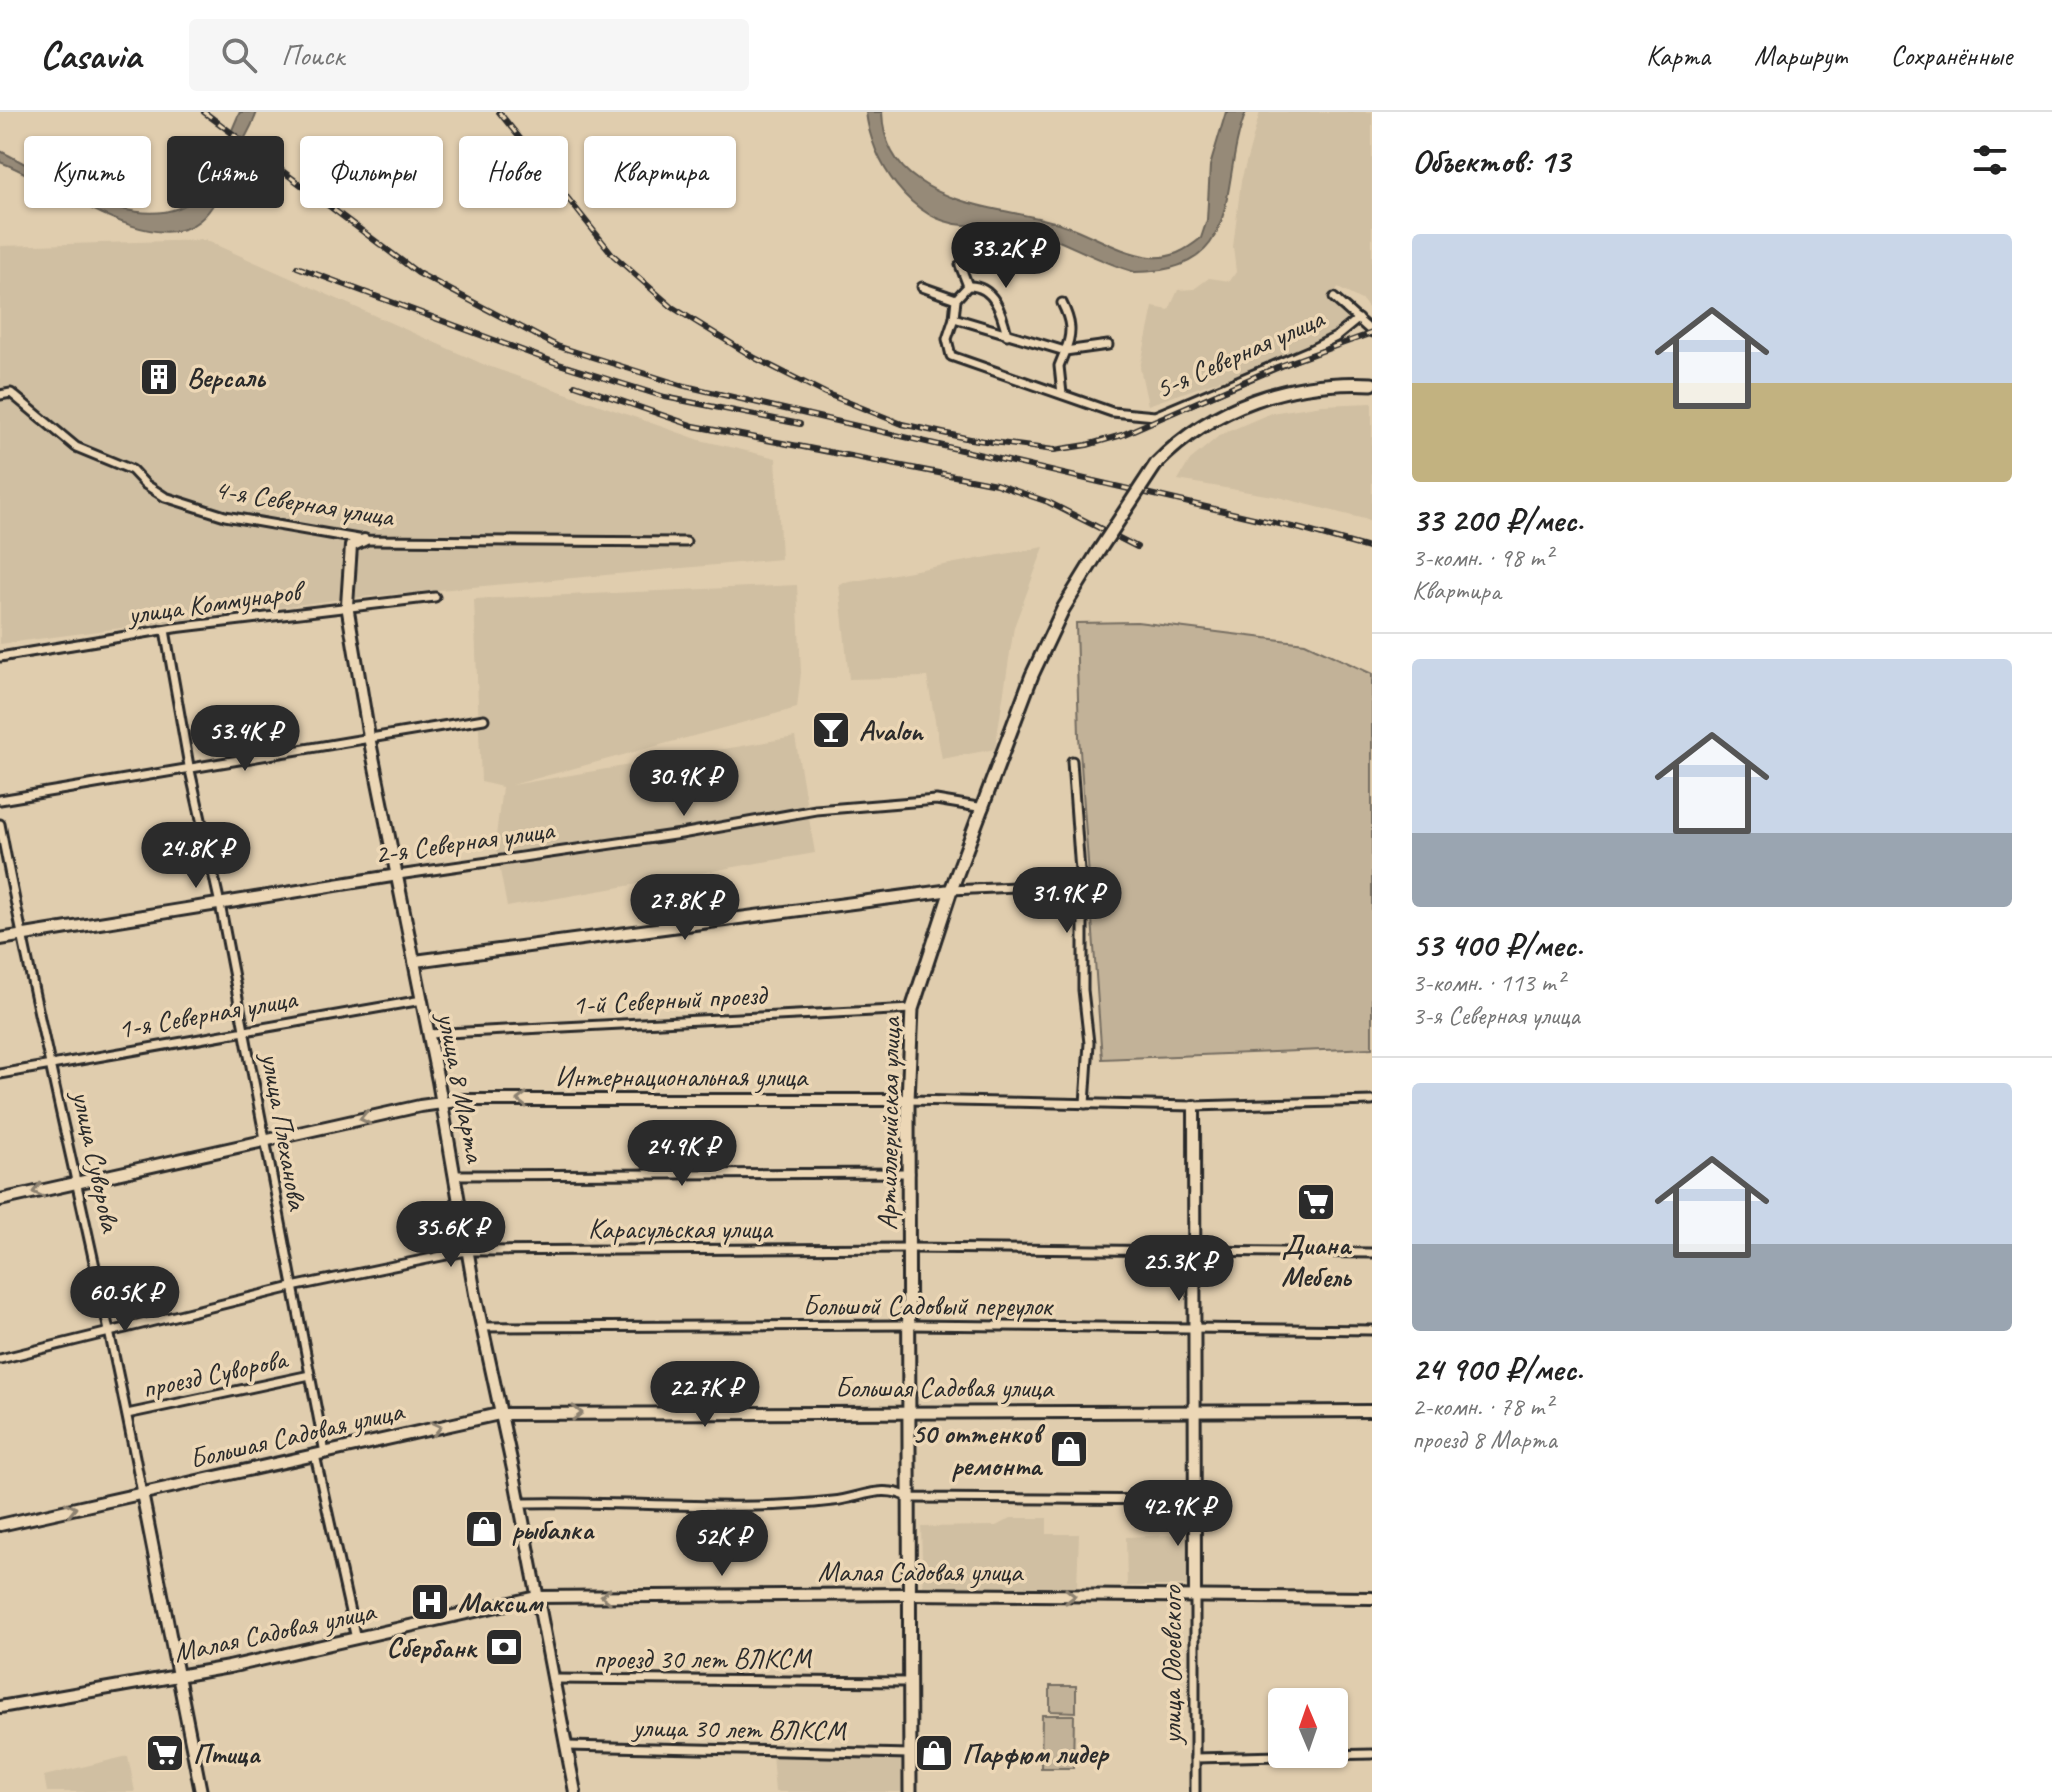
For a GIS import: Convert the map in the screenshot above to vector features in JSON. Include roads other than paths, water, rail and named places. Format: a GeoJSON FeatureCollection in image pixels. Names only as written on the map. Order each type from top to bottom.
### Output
{"type":"FeatureCollection","features":[{"type":"Feature","properties":{"kind":"main road","name":"Артиллерийская улица"},"geometry":{"type":"LineString","coordinates":[[910,1792],[908,1100],[912,1009],[951,890],[1032,675],[1063,609],[1156,464],[1200,425],[1253,400],[1303,387],[1372,384]]}},
{"type":"Feature","properties":{"kind":"street"},"geometry":{"type":"LineString","coordinates":[[960,265],[968,286]]}},
{"type":"Feature","properties":{"kind":"street"},"geometry":{"type":"LineString","coordinates":[[1007,335],[998,305],[978,286],[968,286],[956,299],[954,318],[1007,335],[1065,351],[1108,345]]}},
{"type":"Feature","properties":{"kind":"street"},"geometry":{"type":"LineString","coordinates":[[922,287],[956,299]]}},
{"type":"Feature","properties":{"kind":"street"},"geometry":{"type":"LineString","coordinates":[[1334,298],[1372,332]]}},
{"type":"Feature","properties":{"kind":"street"},"geometry":{"type":"LineString","coordinates":[[1062,303],[1069,317],[1071,336],[1059,366],[1062,394]]}},
{"type":"Feature","properties":{"kind":"street","name":"5-я Северная улица"},"geometry":{"type":"LineString","coordinates":[[954,318],[947,339],[951,356],[1112,412],[1155,416],[1308,351],[1358,319]]}},
{"type":"Feature","properties":{"kind":"street","name":"4-я Северная улица"},"geometry":{"type":"LineString","coordinates":[[0,395],[11,393],[76,447],[132,470],[145,484],[165,497],[225,516],[364,540],[686,542]]}},
{"type":"Feature","properties":{"kind":"street"},"geometry":{"type":"LineString","coordinates":[[343,535],[351,546],[364,540]]}},
{"type":"Feature","properties":{"kind":"street","name":"улица 8 Марта"},"geometry":{"type":"LineString","coordinates":[[351,546],[347,605],[369,737],[415,961],[466,1251],[575,1792]]}},
{"type":"Feature","properties":{"kind":"street","name":"улица Коммунаров"},"geometry":{"type":"LineString","coordinates":[[0,657],[165,630],[347,605],[435,597]]}},
{"type":"Feature","properties":{"kind":"street","name":"улица Плеханова"},"geometry":{"type":"LineString","coordinates":[[165,630],[189,766],[220,904],[310,1375],[320,1454],[356,1639]]}},
{"type":"Feature","properties":{"kind":"street"},"geometry":{"type":"LineString","coordinates":[[0,800],[484,719]]}},
{"type":"Feature","properties":{"kind":"street"},"geometry":{"type":"LineString","coordinates":[[1072,761],[1081,884],[1082,979],[1089,1043],[1085,1104]]}},
{"type":"Feature","properties":{"kind":"street","name":"2-я Северная улица"},"geometry":{"type":"LineString","coordinates":[[0,939],[398,875],[681,834],[816,810],[936,800],[984,808]]}},
{"type":"Feature","properties":{"kind":"street","name":"улица Суворова"},"geometry":{"type":"LineString","coordinates":[[0,824],[21,936],[53,1065],[75,1182],[127,1414],[201,1792]]}},
{"type":"Feature","properties":{"kind":"street"},"geometry":{"type":"LineString","coordinates":[[415,961],[951,890],[1081,884]]}},
{"type":"Feature","properties":{"kind":"street","name":"1-я Северная улица"},"geometry":{"type":"LineString","coordinates":[[0,1074],[422,1000]]}},
{"type":"Feature","properties":{"kind":"street","name":"1-й Северный проезд"},"geometry":{"type":"LineString","coordinates":[[428,1034],[912,1009]]}},
{"type":"Feature","properties":{"kind":"street","name":"Интернациональная улица"},"geometry":{"type":"LineString","coordinates":[[0,1200],[265,1139],[441,1103],[908,1100],[1194,1106],[1372,1101]]}},
{"type":"Feature","properties":{"kind":"street","name":"улица Одоевского"},"geometry":{"type":"LineString","coordinates":[[1194,1106],[1197,1253],[1195,1792]]}},
{"type":"Feature","properties":{"kind":"street"},"geometry":{"type":"LineString","coordinates":[[455,1175],[910,1173]]}},
{"type":"Feature","properties":{"kind":"street","name":"Карасульская улица"},"geometry":{"type":"LineString","coordinates":[[0,1359],[292,1287],[466,1251],[909,1248],[1372,1253]]}},
{"type":"Feature","properties":{"kind":"street","name":"Большой Садовый переулок"},"geometry":{"type":"LineString","coordinates":[[482,1327],[909,1325],[1372,1330]]}},
{"type":"Feature","properties":{"kind":"street","name":"проезд Суворова"},"geometry":{"type":"LineString","coordinates":[[127,1414],[310,1375]]}},
{"type":"Feature","properties":{"kind":"street","name":"Большая Садовая улица"},"geometry":{"type":"LineString","coordinates":[[0,1525],[499,1414],[1372,1411]]}},
{"type":"Feature","properties":{"kind":"street"},"geometry":{"type":"LineString","coordinates":[[519,1503],[727,1505],[834,1501],[870,1491],[896,1491],[910,1498],[1195,1500]]}},
{"type":"Feature","properties":{"kind":"street","name":"Малая Садовая улица"},"geometry":{"type":"LineString","coordinates":[[0,1707],[178,1677],[537,1597],[908,1594],[1372,1598]]}},
{"type":"Feature","properties":{"kind":"street","name":"проезд 30 лет ВЛКСМ"},"geometry":{"type":"LineString","coordinates":[[554,1679],[908,1682]]}},
{"type":"Feature","properties":{"kind":"street","name":"улица 30 лет ВЛКСМ"},"geometry":{"type":"LineString","coordinates":[[567,1746],[910,1754]]}},
{"type":"Feature","properties":{"kind":"street"},"geometry":{"type":"LineString","coordinates":[[1195,1758],[1372,1754]]}},
{"type":"Feature","properties":{"kind":"railway"},"geometry":{"type":"LineString","coordinates":[[204,112],[418,273],[557,346],[681,385],[1301,529],[1372,549]]}},
{"type":"Feature","properties":{"kind":"railway"},"geometry":{"type":"LineString","coordinates":[[499,112],[613,255],[672,307],[755,358],[825,393],[902,424],[970,439],[1054,450],[1087,445],[1122,435],[1277,367],[1372,333]]}},
{"type":"Feature","properties":{"kind":"railway"},"geometry":{"type":"LineString","coordinates":[[297,267],[559,364],[665,397],[800,424]]}},
{"type":"Feature","properties":{"kind":"railway"},"geometry":{"type":"LineString","coordinates":[[575,385],[694,426],[996,484],[1048,502],[1137,547]]}},
{"type":"Feature","properties":{"kind":"place","name":"Версаль"},"geometry":{"type":"Point","coordinates":[159,377]}},
{"type":"Feature","properties":{"kind":"place","name":"Avalon"},"geometry":{"type":"Point","coordinates":[831,730]}},
{"type":"Feature","properties":{"kind":"place","name":"Диана Мебель"},"geometry":{"type":"Point","coordinates":[1316,1202]}},
{"type":"Feature","properties":{"kind":"place","name":"50 оттенков ремонта"},"geometry":{"type":"Point","coordinates":[1069,1449]}},
{"type":"Feature","properties":{"kind":"place","name":"рыбалка"},"geometry":{"type":"Point","coordinates":[484,1529]}},
{"type":"Feature","properties":{"kind":"place","name":"Максим"},"geometry":{"type":"Point","coordinates":[430,1602]}},
{"type":"Feature","properties":{"kind":"place","name":"Сбербанк"},"geometry":{"type":"Point","coordinates":[504,1647]}},
{"type":"Feature","properties":{"kind":"place","name":"Птица"},"geometry":{"type":"Point","coordinates":[165,1753]}},
{"type":"Feature","properties":{"kind":"place","name":"Парфюм лидер"},"geometry":{"type":"Point","coordinates":[934,1753]}}]}
